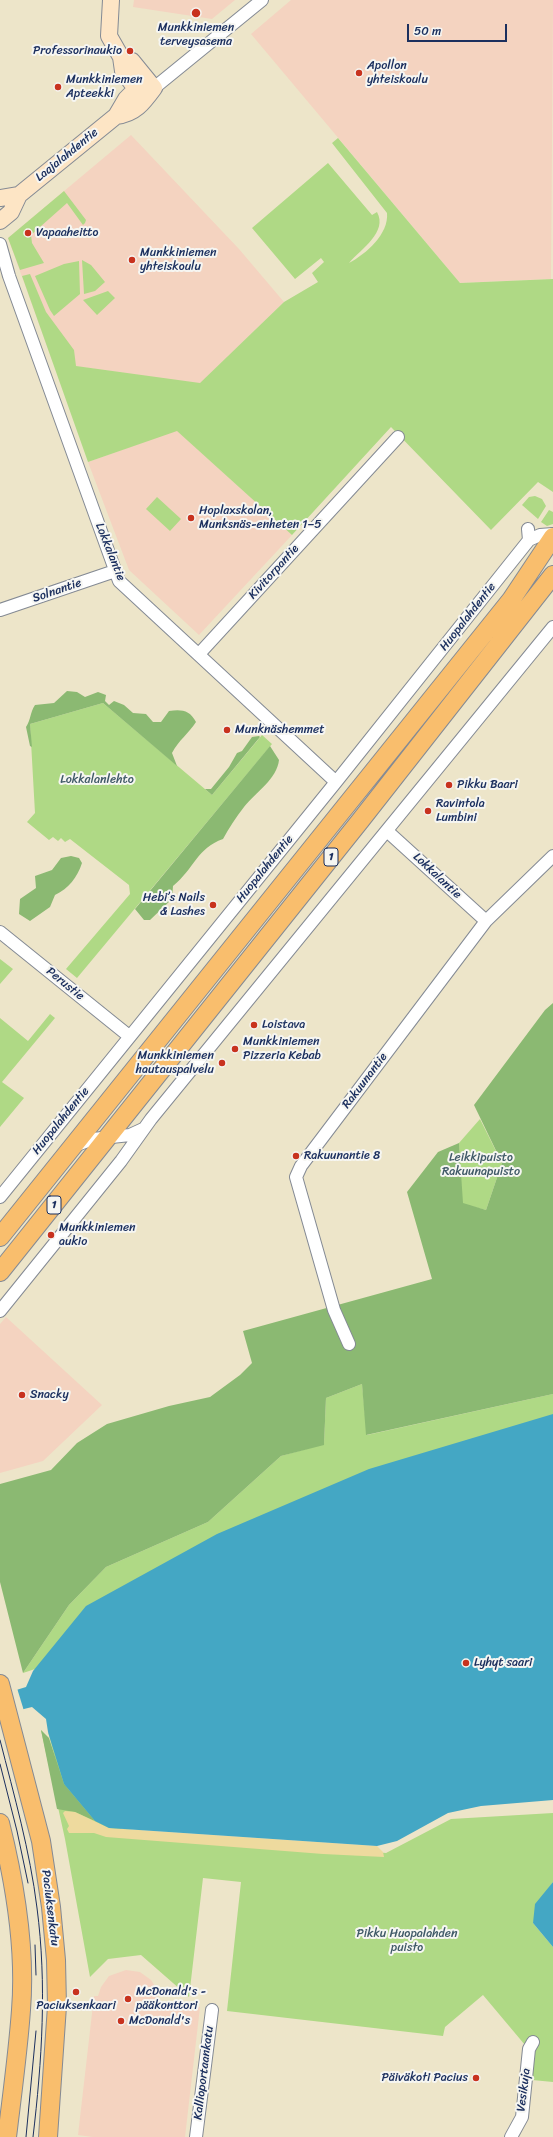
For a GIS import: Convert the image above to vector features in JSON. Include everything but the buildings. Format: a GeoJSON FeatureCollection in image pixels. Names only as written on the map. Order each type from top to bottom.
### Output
{"type":"FeatureCollection","features":[{"type":"Feature","properties":{"kind":"main road","name":"Huopalahdentie"},"geometry":{"type":"LineString","coordinates":[[1,1232],[72,1146],[506,606],[553,536]]}},
{"type":"Feature","properties":{"kind":"main road","name":"1"},"geometry":{"type":"LineString","coordinates":[[0,1272],[108,1138],[553,575]]}},
{"type":"Feature","properties":{"kind":"main road","name":"Paciuksenkatu"},"geometry":{"type":"LineString","coordinates":[[1,1687],[41,1841],[54,1937],[57,2006],[48,2137]]}},
{"type":"Feature","properties":{"kind":"main road"},"geometry":{"type":"LineString","coordinates":[[0,1823],[17,1909],[21,1960],[21,2009],[7,2137]]}},
{"type":"Feature","properties":{"kind":"street"},"geometry":{"type":"LineString","coordinates":[[111,0],[109,36],[121,57],[123,71],[136,89],[154,88]]}},
{"type":"Feature","properties":{"kind":"street","name":"Laajalahdentie"},"geometry":{"type":"LineString","coordinates":[[116,116],[128,115],[135,110],[154,88],[262,0]]}},
{"type":"Feature","properties":{"kind":"street"},"geometry":{"type":"LineString","coordinates":[[121,57],[132,62],[154,88]]}},
{"type":"Feature","properties":{"kind":"street","name":"Laajalahdentie"},"geometry":{"type":"LineString","coordinates":[[0,198],[19,194],[116,116],[126,99],[136,89]]}},
{"type":"Feature","properties":{"kind":"street","name":"Laajalahdentie"},"geometry":{"type":"LineString","coordinates":[[0,221],[11,212],[19,194]]}},
{"type":"Feature","properties":{"kind":"street","name":"Lokkalantie"},"geometry":{"type":"LineString","coordinates":[[0,244],[20,306],[119,581],[336,782]]}},
{"type":"Feature","properties":{"kind":"street","name":"Kivitorpantie"},"geometry":{"type":"LineString","coordinates":[[198,654],[398,437]]}},
{"type":"Feature","properties":{"kind":"street","name":"Huopalahdentie"},"geometry":{"type":"LineString","coordinates":[[0,1197],[4,1183],[129,1036],[336,782],[529,535],[553,536]]}},
{"type":"Feature","properties":{"kind":"street","name":"Solnantie"},"geometry":{"type":"LineString","coordinates":[[0,610],[115,571]]}},
{"type":"Feature","properties":{"kind":"street"},"geometry":{"type":"LineString","coordinates":[[3,1309],[144,1129],[553,627]]}},
{"type":"Feature","properties":{"kind":"street","name":"Lokkalantie"},"geometry":{"type":"LineString","coordinates":[[387,831],[486,921]]}},
{"type":"Feature","properties":{"kind":"street","name":"Rakuunantie"},"geometry":{"type":"LineString","coordinates":[[349,1344],[334,1310],[296,1177],[301,1166],[486,921],[553,856]]}},
{"type":"Feature","properties":{"kind":"street","name":"Perustie"},"geometry":{"type":"LineString","coordinates":[[0,932],[129,1036]]}},
{"type":"Feature","properties":{"kind":"street","name":"Huopalahdentie"},"geometry":{"type":"LineString","coordinates":[[72,1146],[93,1139],[130,1135],[144,1129]]}},
{"type":"Feature","properties":{"kind":"street","name":"Kallioportaankatu"},"geometry":{"type":"LineString","coordinates":[[196,2137],[212,2010]]}},
{"type":"Feature","properties":{"kind":"street","name":"Vesikuja"},"geometry":{"type":"LineString","coordinates":[[511,2137],[522,2117],[529,2049],[533,2042]]}},
{"type":"Feature","properties":{"kind":"shaded area","name":"Munkkiniemen terveysasema"},"geometry":{"type":"Polygon","coordinates":[[[134,0],[235,0],[212,19],[133,7],[134,0]]]}},
{"type":"Feature","properties":{"kind":"shaded area"},"geometry":{"type":"Polygon","coordinates":[[[291,0],[553,0],[551,279],[460,283],[251,34],[291,0]]]}},
{"type":"Feature","properties":{"kind":"shaded area","name":"Munkkiniemen yhteiskoulu"},"geometry":{"type":"Polygon","coordinates":[[[131,135],[239,249],[284,302],[200,384],[53,363],[8,238],[131,135]]]}},
{"type":"Feature","properties":{"kind":"shaded area","name":"Hoplaxskolan, Munksnäs-enheten 1–5"},"geometry":{"type":"Polygon","coordinates":[[[177,430],[292,535],[199,635],[129,570],[88,462],[177,430]]]}},
{"type":"Feature","properties":{"kind":"shaded area"},"geometry":{"type":"Polygon","coordinates":[[[6,1317],[102,1405],[43,1461],[0,1473],[0,1324],[6,1317]]]}},
{"type":"Feature","properties":{"kind":"shaded area"},"geometry":{"type":"Polygon","coordinates":[[[126,1970],[140,1972],[151,1980],[156,1988],[158,2002],[200,2007],[185,2137],[93,2137],[78,2135],[94,1996],[98,1996],[101,1987],[109,1976],[126,1970]]]}},
{"type":"Feature","properties":{"kind":"green space"},"geometry":{"type":"Polygon","coordinates":[[[338,138],[460,283],[553,279],[553,492],[538,482],[491,530],[391,427],[292,535],[177,431],[88,462],[22,276],[30,274],[46,312],[74,350],[76,366],[200,383],[284,302],[318,282],[312,273],[324,262],[321,258],[295,279],[252,228],[328,163],[372,215],[377,212],[379,219],[379,226],[372,240],[349,263],[369,249],[380,236],[387,221],[387,213],[332,143],[338,138]]]}},
{"type":"Feature","properties":{"kind":"green space"},"geometry":{"type":"Polygon","coordinates":[[[64,191],[86,220],[85,223],[83,225],[67,203],[31,235],[32,243],[44,263],[20,270],[8,238],[64,191]]]}},
{"type":"Feature","properties":{"kind":"green space"},"geometry":{"type":"Polygon","coordinates":[[[82,260],[91,265],[105,282],[95,291],[84,294],[82,260]]]}},
{"type":"Feature","properties":{"kind":"green space"},"geometry":{"type":"Polygon","coordinates":[[[79,261],[80,294],[54,316],[35,276],[64,264],[79,261]]]}},
{"type":"Feature","properties":{"kind":"green space"},"geometry":{"type":"Polygon","coordinates":[[[108,291],[115,298],[97,315],[83,300],[108,291]]]}},
{"type":"Feature","properties":{"kind":"green space"},"geometry":{"type":"Polygon","coordinates":[[[535,496],[542,499],[546,506],[538,519],[522,505],[529,497],[535,496]]]}},
{"type":"Feature","properties":{"kind":"green space"},"geometry":{"type":"Polygon","coordinates":[[[157,497],[181,519],[170,531],[146,509],[157,497]]]}},
{"type":"Feature","properties":{"kind":"green space"},"geometry":{"type":"Polygon","coordinates":[[[549,510],[553,512],[553,524],[547,526],[541,522],[549,510]]]}},
{"type":"Feature","properties":{"kind":"green space"},"geometry":{"type":"Polygon","coordinates":[[[67,691],[77,692],[85,697],[98,692],[106,695],[105,701],[109,705],[114,701],[124,705],[133,713],[146,714],[153,722],[161,722],[169,711],[181,710],[191,715],[196,722],[172,753],[177,766],[103,703],[30,724],[32,747],[30,746],[26,727],[35,705],[54,703],[67,691]]]}},
{"type":"Feature","properties":{"kind":"green space","name":"Lokkalanlehto"},"geometry":{"type":"Polygon","coordinates":[[[103,703],[212,795],[262,735],[272,744],[77,978],[66,969],[130,894],[129,885],[70,839],[65,842],[61,838],[58,841],[53,837],[49,840],[27,822],[35,813],[30,724],[103,703]]]}},
{"type":"Feature","properties":{"kind":"green space"},"geometry":{"type":"Polygon","coordinates":[[[252,737],[260,737],[212,795],[205,789],[211,789],[229,767],[237,753],[242,751],[252,737]]]}},
{"type":"Feature","properties":{"kind":"green space"},"geometry":{"type":"Polygon","coordinates":[[[270,746],[279,760],[270,779],[244,807],[223,839],[214,843],[201,853],[186,873],[173,886],[172,899],[150,920],[144,920],[135,909],[270,746]]]}},
{"type":"Feature","properties":{"kind":"green space"},"geometry":{"type":"Polygon","coordinates":[[[71,856],[79,858],[82,863],[80,868],[75,878],[68,886],[55,895],[50,907],[30,921],[19,914],[20,899],[36,888],[35,876],[52,870],[61,858],[71,856]]]}},
{"type":"Feature","properties":{"kind":"green space"},"geometry":{"type":"Polygon","coordinates":[[[0,959],[13,969],[0,984],[0,959]]]}},
{"type":"Feature","properties":{"kind":"green space"},"geometry":{"type":"Polygon","coordinates":[[[553,1003],[553,1394],[366,1435],[362,1384],[326,1398],[324,1445],[281,1456],[208,1522],[106,1567],[69,1605],[23,1673],[0,1582],[0,1484],[51,1470],[77,1443],[107,1424],[169,1406],[210,1397],[240,1375],[252,1363],[243,1331],[432,1279],[407,1192],[438,1152],[459,1143],[463,1203],[486,1210],[502,1163],[474,1105],[545,1010],[553,1003]]]}},
{"type":"Feature","properties":{"kind":"green space"},"geometry":{"type":"Polygon","coordinates":[[[50,1014],[55,1018],[2,1082],[24,1098],[0,1127],[0,1018],[28,1041],[50,1014]]]}},
{"type":"Feature","properties":{"kind":"green space","name":"Leikkipuisto Rakuunapuisto"},"geometry":{"type":"Polygon","coordinates":[[[480,1119],[502,1163],[486,1210],[462,1204],[459,1143],[480,1119]]]}},
{"type":"Feature","properties":{"kind":"green space"},"geometry":{"type":"Polygon","coordinates":[[[362,1384],[367,1435],[553,1394],[553,1498],[23,1673],[69,1605],[106,1567],[208,1522],[281,1456],[324,1444],[326,1398],[362,1384]]]}},
{"type":"Feature","properties":{"kind":"green space","name":"Pikku Huopalahden puisto"},"geometry":{"type":"Polygon","coordinates":[[[41,1730],[48,1739],[57,1765],[48,1732],[122,1829],[386,1853],[451,1819],[553,1813],[553,1882],[547,1891],[533,1923],[553,1947],[553,2082],[522,2079],[525,2045],[483,1995],[445,2027],[443,2036],[227,2011],[241,1882],[203,1878],[189,1997],[141,1955],[108,1959],[90,1977],[65,1839],[41,1730]]]}},
{"type":"Feature","properties":{"kind":"green space"},"geometry":{"type":"Polygon","coordinates":[[[41,1730],[49,1738],[64,1784],[95,1821],[75,1812],[57,1809],[41,1730]]]}},
{"type":"Feature","properties":{"kind":"sand"},"geometry":{"type":"Polygon","coordinates":[[[65,1811],[75,1812],[109,1828],[377,1846],[383,1852],[384,1857],[323,1854],[106,1837],[94,1833],[69,1833],[67,1829],[69,1826],[63,1813],[65,1811]]]}},
{"type":"Feature","properties":{"kind":"water"},"geometry":{"type":"Polygon","coordinates":[[[553,1414],[553,1800],[481,1806],[448,1813],[397,1841],[377,1846],[109,1828],[95,1821],[64,1784],[48,1732],[46,1719],[32,1707],[0,1715],[0,1695],[26,1687],[33,1671],[86,1606],[217,1534],[369,1469],[553,1414]]]}},
{"type":"Feature","properties":{"kind":"water"},"geometry":{"type":"Polygon","coordinates":[[[553,1882],[553,1947],[533,1923],[535,1904],[553,1882]]]}},
{"type":"Feature","properties":{"kind":"pier"},"geometry":{"type":"Polygon","coordinates":[[[17,1688],[24,1711],[0,1717],[0,1693],[17,1688]]]}},
{"type":"Feature","properties":{"kind":"tram line"},"geometry":{"type":"LineString","coordinates":[[0,1740],[30,1865],[40,1937],[43,1994],[39,2080],[33,2137]]}},
{"type":"Feature","properties":{"kind":"tram line"},"geometry":{"type":"LineString","coordinates":[[0,1764],[17,1831],[28,1883]]}},
{"type":"Feature","properties":{"kind":"tram line"},"geometry":{"type":"LineString","coordinates":[[35,1945],[36,1975]]}},
{"type":"Feature","properties":{"kind":"tram line"},"geometry":{"type":"LineString","coordinates":[[26,2137],[36,2031]]}},
{"type":"Feature","properties":{"kind":"place","name":"Munkkiniemen terveysasema"},"geometry":{"type":"Point","coordinates":[196,13]}},
{"type":"Feature","properties":{"kind":"place","name":"Professorinaukio"},"geometry":{"type":"Point","coordinates":[130,51]}},
{"type":"Feature","properties":{"kind":"place","name":"Apollon yhteiskoulu"},"geometry":{"type":"Point","coordinates":[359,73]}},
{"type":"Feature","properties":{"kind":"place","name":"Munkkiniemen Apteekki"},"geometry":{"type":"Point","coordinates":[58,87]}},
{"type":"Feature","properties":{"kind":"place","name":"Vapaaheitto"},"geometry":{"type":"Point","coordinates":[28,233]}},
{"type":"Feature","properties":{"kind":"place","name":"Munkkiniemen yhteiskoulu"},"geometry":{"type":"Point","coordinates":[132,260]}},
{"type":"Feature","properties":{"kind":"place","name":"Hoplaxskolan, Munksnäs-enheten 1–5"},"geometry":{"type":"Point","coordinates":[191,518]}},
{"type":"Feature","properties":{"kind":"place","name":"Munknäshemmet"},"geometry":{"type":"Point","coordinates":[227,730]}},
{"type":"Feature","properties":{"kind":"place","name":"Pikku Baari"},"geometry":{"type":"Point","coordinates":[449,785]}},
{"type":"Feature","properties":{"kind":"place","name":"Ravintola Lumbini"},"geometry":{"type":"Point","coordinates":[428,811]}},
{"type":"Feature","properties":{"kind":"place","name":"Hebi’s Nails & Lashes"},"geometry":{"type":"Point","coordinates":[213,905]}},
{"type":"Feature","properties":{"kind":"place","name":"Loistava"},"geometry":{"type":"Point","coordinates":[254,1025]}},
{"type":"Feature","properties":{"kind":"place","name":"Munkkiniemen Pizzeria Kebab"},"geometry":{"type":"Point","coordinates":[235,1049]}},
{"type":"Feature","properties":{"kind":"place","name":"Munkkiniemen hautauspalvelu"},"geometry":{"type":"Point","coordinates":[222,1063]}},
{"type":"Feature","properties":{"kind":"place","name":"Rakuunantie 8"},"geometry":{"type":"Point","coordinates":[296,1156]}},
{"type":"Feature","properties":{"kind":"place","name":"Munkkiniemen aukio"},"geometry":{"type":"Point","coordinates":[51,1235]}},
{"type":"Feature","properties":{"kind":"place","name":"Snacky"},"geometry":{"type":"Point","coordinates":[22,1395]}},
{"type":"Feature","properties":{"kind":"place","name":"Lyhyt saari"},"geometry":{"type":"Point","coordinates":[466,1663]}},
{"type":"Feature","properties":{"kind":"place","name":"Paciuksenkaari"},"geometry":{"type":"Point","coordinates":[76,1992]}},
{"type":"Feature","properties":{"kind":"place","name":"McDonald's - pääkonttori"},"geometry":{"type":"Point","coordinates":[128,1999]}},
{"type":"Feature","properties":{"kind":"place","name":"McDonald's"},"geometry":{"type":"Point","coordinates":[121,2021]}},
{"type":"Feature","properties":{"kind":"place","name":"Päiväkoti Pacius"},"geometry":{"type":"Point","coordinates":[476,2078]}}]}
